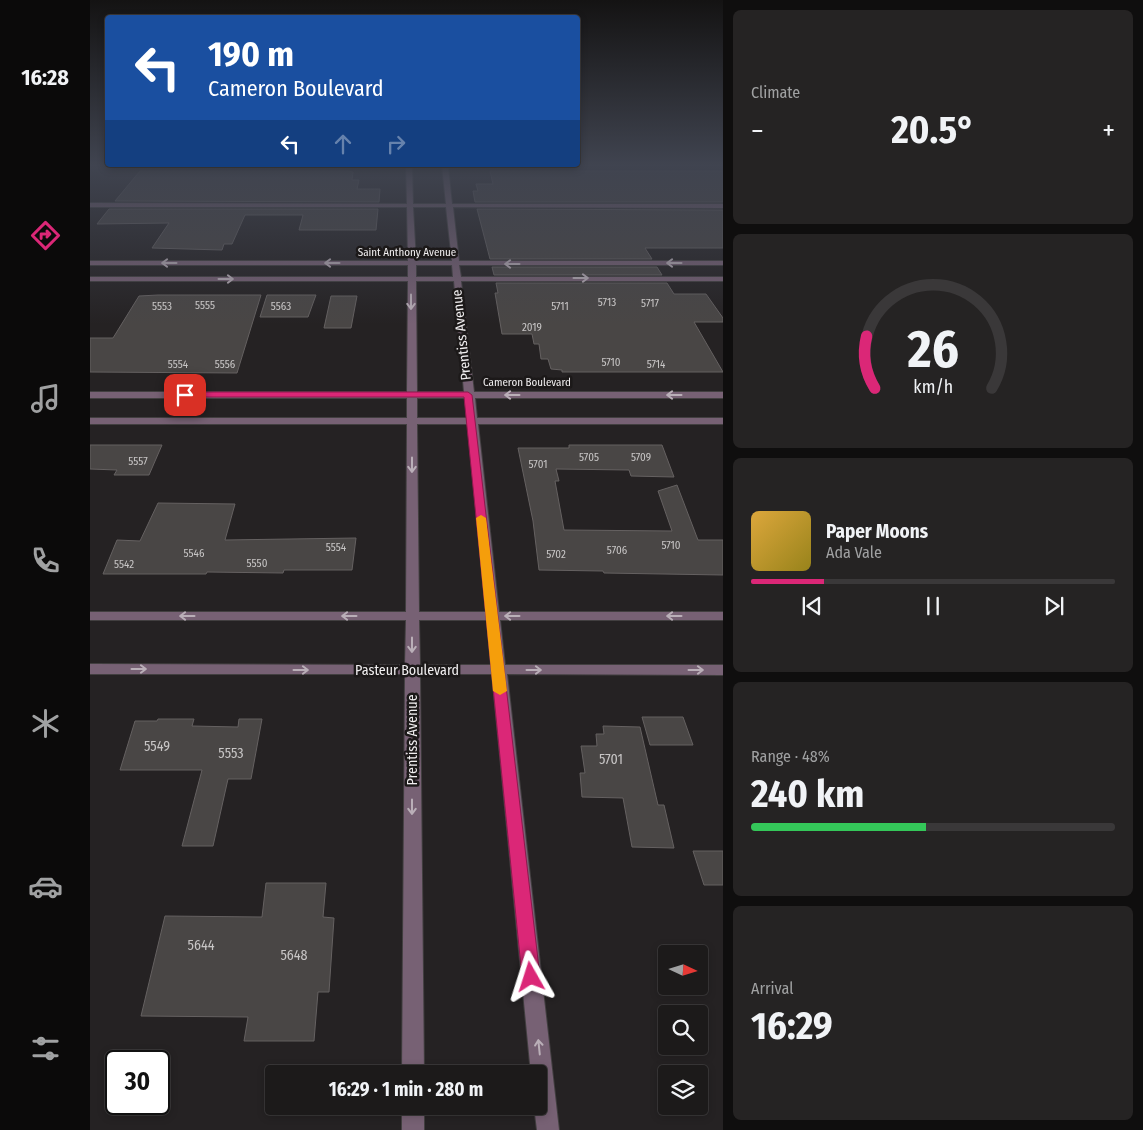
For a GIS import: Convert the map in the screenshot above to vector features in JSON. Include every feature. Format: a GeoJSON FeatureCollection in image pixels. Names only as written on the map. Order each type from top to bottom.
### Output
{"type":"FeatureCollection","features":[{"type":"Feature","properties":{"kind":"street","name":"Prentiss Avenue"},"geometry":{"type":"LineString","coordinates":[[410,219],[413,1065]]}},
{"type":"Feature","properties":{"kind":"street","name":"Prentiss Avenue"},"geometry":{"type":"LineString","coordinates":[[451,219],[455,279],[470,421],[548,1130]]}},
{"type":"Feature","properties":{"kind":"street","name":"Saint Anthony Avenue"},"geometry":{"type":"LineString","coordinates":[[90,263],[723,263]]}},
{"type":"Feature","properties":{"kind":"street","name":"Saint Anthony Avenue"},"geometry":{"type":"LineString","coordinates":[[90,279],[723,279]]}},
{"type":"Feature","properties":{"kind":"street","name":"Cameron Boulevard"},"geometry":{"type":"LineString","coordinates":[[90,395],[723,395]]}},
{"type":"Feature","properties":{"kind":"street"},"geometry":{"type":"LineString","coordinates":[[90,421],[723,421]]}},
{"type":"Feature","properties":{"kind":"street"},"geometry":{"type":"LineString","coordinates":[[90,616],[723,616]]}},
{"type":"Feature","properties":{"kind":"street","name":"Pasteur Boulevard"},"geometry":{"type":"LineString","coordinates":[[90,669],[723,670]]}},
{"type":"Feature","properties":{"kind":"street"},"geometry":{"type":"LineString","coordinates":[[413,1115],[413,1130]]}},
{"type":"Feature","properties":{"kind":"building"},"geometry":{"type":"Polygon","coordinates":[[[101,219],[243,219],[232,244],[224,244],[222,250],[152,248],[169,223],[97,224],[101,219]]]}},
{"type":"Feature","properties":{"kind":"building"},"geometry":{"type":"Polygon","coordinates":[[[302,219],[377,219],[376,230],[299,230],[302,219]]]}},
{"type":"Feature","properties":{"kind":"building"},"geometry":{"type":"Polygon","coordinates":[[[480,219],[723,219],[723,248],[645,248],[652,259],[490,259],[480,219]]]}},
{"type":"Feature","properties":{"kind":"building"},"geometry":{"type":"Polygon","coordinates":[[[492,267],[657,267],[662,275],[494,275],[492,267]]]}},
{"type":"Feature","properties":{"kind":"building"},"geometry":{"type":"Polygon","coordinates":[[[496,283],[667,283],[674,294],[706,294],[723,318],[723,322],[694,322],[723,372],[562,372],[562,370],[551,369],[548,359],[541,359],[539,344],[534,344],[532,334],[502,334],[495,293],[498,293],[496,283]]]}},
{"type":"Feature","properties":{"kind":"building"},"geometry":{"type":"Polygon","coordinates":[[[261,295],[237,373],[90,372],[90,338],[113,338],[139,296],[261,295]]]}},
{"type":"Feature","properties":{"kind":"building"},"geometry":{"type":"Polygon","coordinates":[[[267,295],[316,295],[308,317],[260,317],[267,295]]]}},
{"type":"Feature","properties":{"kind":"building"},"geometry":{"type":"Polygon","coordinates":[[[331,296],[357,296],[351,328],[324,328],[331,296]]]}},
{"type":"Feature","properties":{"kind":"building"},"geometry":{"type":"Polygon","coordinates":[[[90,445],[162,445],[149,475],[114,475],[117,470],[90,469],[90,445]]]}},
{"type":"Feature","properties":{"kind":"building"},"geometry":{"type":"Polygon","coordinates":[[[569,445],[662,445],[674,477],[631,476],[629,470],[556,469],[559,481],[555,481],[564,530],[672,531],[658,491],[677,485],[698,540],[723,540],[723,575],[539,570],[533,521],[518,448],[569,448],[569,445]]]}},
{"type":"Feature","properties":{"kind":"building"},"geometry":{"type":"Polygon","coordinates":[[[158,503],[235,504],[225,540],[356,538],[352,570],[284,570],[283,573],[103,574],[117,540],[140,541],[158,503]]]}},
{"type":"Feature","properties":{"kind":"building"},"geometry":{"type":"Polygon","coordinates":[[[642,717],[683,717],[693,745],[650,745],[642,717]]]}},
{"type":"Feature","properties":{"kind":"building"},"geometry":{"type":"Polygon","coordinates":[[[158,719],[194,719],[192,726],[238,727],[239,719],[262,719],[251,779],[228,779],[213,846],[182,846],[202,770],[120,770],[135,721],[157,721],[158,719]]]}},
{"type":"Feature","properties":{"kind":"building"},"geometry":{"type":"Polygon","coordinates":[[[603,726],[640,727],[658,805],[664,805],[674,848],[632,847],[623,798],[582,797],[580,773],[585,773],[581,746],[597,746],[596,734],[604,734],[603,726]]]}},
{"type":"Feature","properties":{"kind":"building"},"geometry":{"type":"Polygon","coordinates":[[[693,851],[723,851],[723,885],[704,885],[693,851]]]}},
{"type":"Feature","properties":{"kind":"building"},"geometry":{"type":"Polygon","coordinates":[[[266,883],[326,883],[323,917],[334,918],[329,992],[318,992],[314,1041],[244,1041],[248,1017],[141,1016],[165,916],[262,917],[266,883]]]}},
{"type":"Feature","properties":{"kind":"slow traffic"},"geometry":{"type":"LineString","coordinates":[[481,518],[500,691]]}},
{"type":"Feature","properties":{"kind":"route"},"geometry":{"type":"LineString","coordinates":[[185,395],[468,395],[531,977]]}}]}
